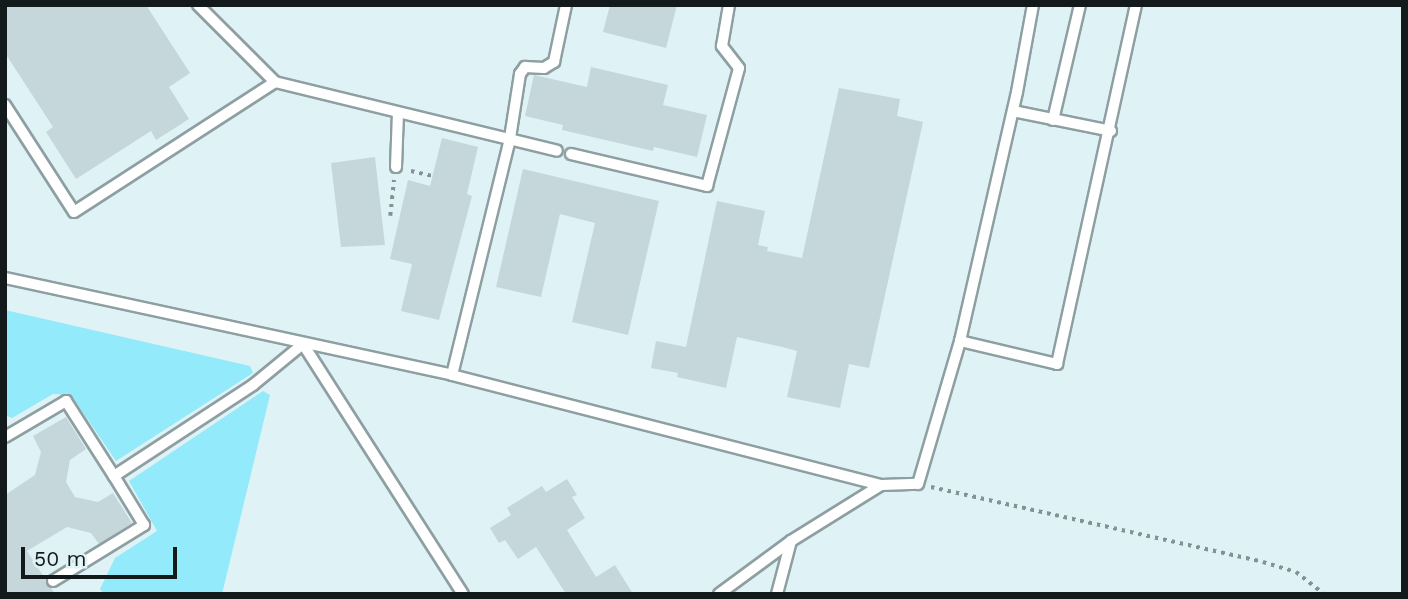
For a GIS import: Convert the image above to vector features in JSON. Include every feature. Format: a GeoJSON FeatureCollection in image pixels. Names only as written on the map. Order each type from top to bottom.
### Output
{"type":"FeatureCollection","features":[{"type":"Feature","properties":{"kind":"lane"},"geometry":{"type":"LineString","coordinates":[[198,5],[275,82],[557,150]]}},
{"type":"Feature","properties":{"kind":"lane"},"geometry":{"type":"LineString","coordinates":[[452,375],[510,138],[520,74],[525,67],[544,68],[554,62],[566,5]]}},
{"type":"Feature","properties":{"kind":"lane"},"geometry":{"type":"LineString","coordinates":[[571,154],[707,186],[739,68],[722,46],[729,5]]}},
{"type":"Feature","properties":{"kind":"lane"},"geometry":{"type":"LineString","coordinates":[[5,278],[452,375],[881,485],[918,484],[960,341],[1013,111],[1033,5]]}},
{"type":"Feature","properties":{"kind":"lane"},"geometry":{"type":"LineString","coordinates":[[1053,120],[1080,5]]}},
{"type":"Feature","properties":{"kind":"lane"},"geometry":{"type":"LineString","coordinates":[[960,341],[1057,364],[1111,131],[1136,5]]}},
{"type":"Feature","properties":{"kind":"lane"},"geometry":{"type":"LineString","coordinates":[[5,105],[74,212],[275,82]]}},
{"type":"Feature","properties":{"kind":"lane"},"geometry":{"type":"LineString","coordinates":[[1013,111],[1111,131]]}},
{"type":"Feature","properties":{"kind":"lane"},"geometry":{"type":"LineString","coordinates":[[396,167],[398,113]]}},
{"type":"Feature","properties":{"kind":"lane"},"geometry":{"type":"LineString","coordinates":[[114,476],[253,385],[303,344]]}},
{"type":"Feature","properties":{"kind":"lane"},"geometry":{"type":"LineString","coordinates":[[303,344],[463,594]]}},
{"type":"Feature","properties":{"kind":"lane"},"geometry":{"type":"LineString","coordinates":[[5,437],[66,401],[144,525],[53,581]]}},
{"type":"Feature","properties":{"kind":"lane"},"geometry":{"type":"LineString","coordinates":[[719,594],[791,541],[881,485]]}},
{"type":"Feature","properties":{"kind":"lane"},"geometry":{"type":"LineString","coordinates":[[777,594],[791,541]]}},
{"type":"Feature","properties":{"kind":"path"},"geometry":{"type":"LineString","coordinates":[[390,216],[396,167]]}},
{"type":"Feature","properties":{"kind":"path"},"geometry":{"type":"LineString","coordinates":[[424,174],[433,176]]}},
{"type":"Feature","properties":{"kind":"path"},"geometry":{"type":"LineString","coordinates":[[918,484],[1263,562],[1296,572],[1324,594]]}},
{"type":"Feature","properties":{"kind":"shaded area"},"geometry":{"type":"Polygon","coordinates":[[[5,310],[250,366],[253,373],[116,461],[71,395],[53,394],[12,418],[5,415],[5,310]]]}},
{"type":"Feature","properties":{"kind":"shaded area"},"geometry":{"type":"Polygon","coordinates":[[[263,391],[270,395],[222,594],[104,594],[100,589],[115,558],[157,531],[129,481],[263,391]]]}},
{"type":"Feature","properties":{"kind":"building"},"geometry":{"type":"Polygon","coordinates":[[[5,5],[146,5],[190,73],[169,87],[189,119],[156,140],[151,131],[76,179],[46,132],[53,127],[5,53],[5,5]]]}},
{"type":"Feature","properties":{"kind":"building"},"geometry":{"type":"Polygon","coordinates":[[[610,5],[677,5],[666,48],[603,32],[610,5]]]}},
{"type":"Feature","properties":{"kind":"building"},"geometry":{"type":"Polygon","coordinates":[[[591,67],[668,85],[663,105],[707,115],[697,157],[654,147],[653,151],[562,130],[563,125],[525,116],[534,75],[587,87],[591,67]]]}},
{"type":"Feature","properties":{"kind":"building"},"geometry":{"type":"Polygon","coordinates":[[[839,88],[900,99],[897,116],[923,122],[869,368],[849,364],[840,408],[787,397],[797,351],[737,337],[726,388],[677,377],[678,373],[651,368],[656,341],[686,347],[717,201],[765,211],[758,245],[768,247],[767,251],[802,258],[839,88]]]}},
{"type":"Feature","properties":{"kind":"building"},"geometry":{"type":"Polygon","coordinates":[[[442,138],[478,147],[467,194],[472,196],[439,320],[401,311],[412,264],[390,259],[408,180],[430,186],[442,138]]]}},
{"type":"Feature","properties":{"kind":"building"},"geometry":{"type":"Polygon","coordinates":[[[375,157],[385,245],[341,247],[331,163],[375,157]]]}},
{"type":"Feature","properties":{"kind":"building"},"geometry":{"type":"Polygon","coordinates":[[[523,169],[659,201],[628,335],[572,322],[595,223],[560,214],[541,297],[496,287],[523,169]]]}},
{"type":"Feature","properties":{"kind":"building"},"geometry":{"type":"Polygon","coordinates":[[[66,417],[86,449],[70,460],[66,482],[75,497],[98,502],[113,493],[132,523],[99,544],[91,533],[67,527],[27,551],[55,594],[5,594],[5,495],[35,475],[41,452],[33,436],[66,417]]]}},
{"type":"Feature","properties":{"kind":"building"},"geometry":{"type":"Polygon","coordinates":[[[567,479],[577,495],[572,497],[585,518],[567,530],[596,577],[615,565],[633,594],[566,594],[536,547],[518,559],[505,540],[499,543],[490,528],[511,515],[507,508],[542,486],[546,492],[567,479]]]}}]}
